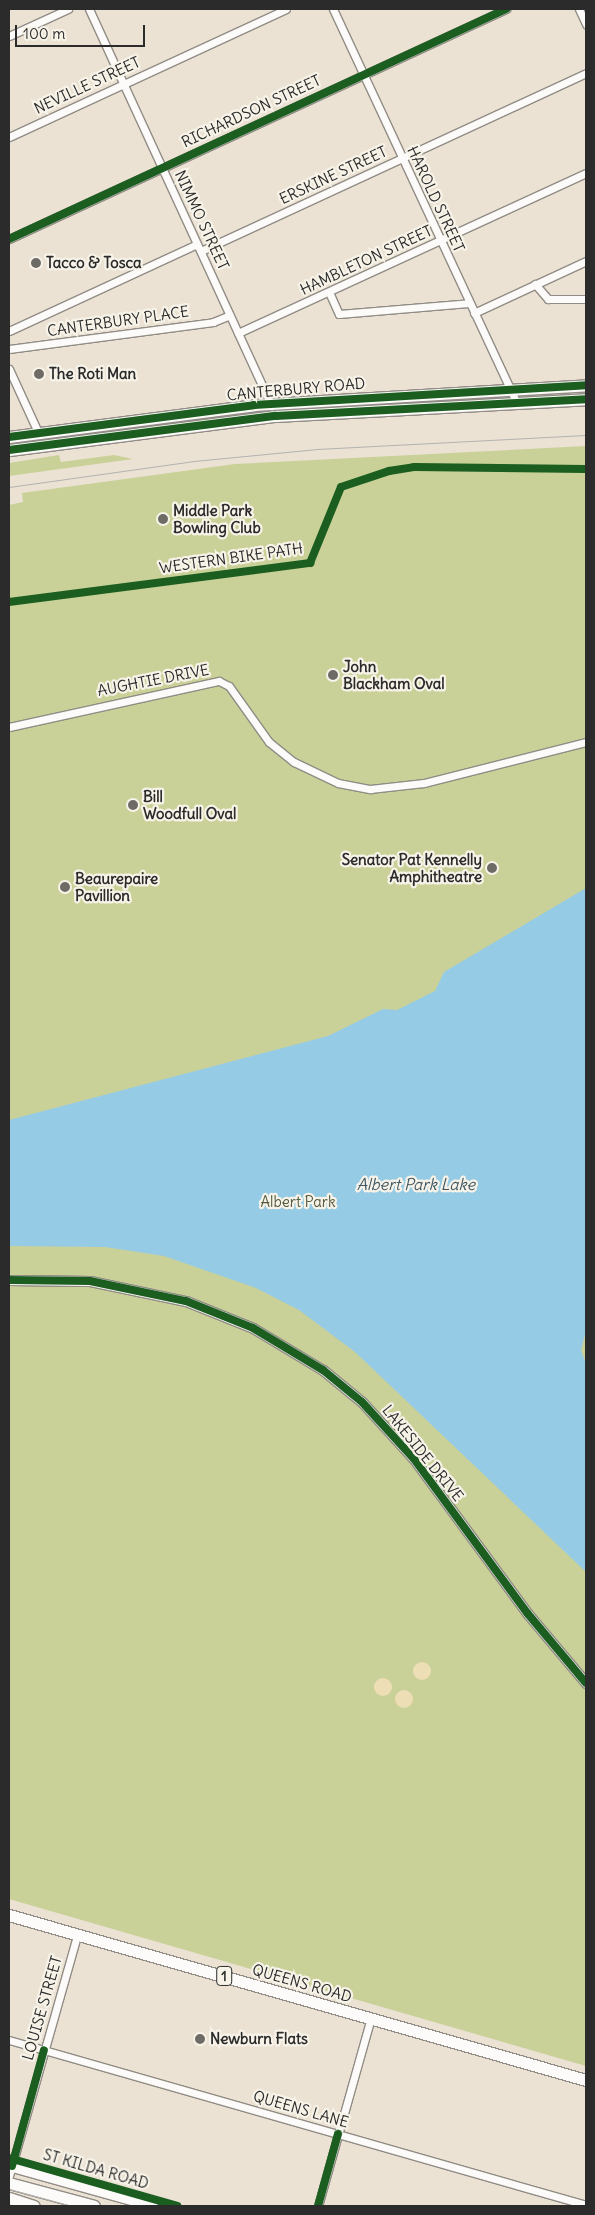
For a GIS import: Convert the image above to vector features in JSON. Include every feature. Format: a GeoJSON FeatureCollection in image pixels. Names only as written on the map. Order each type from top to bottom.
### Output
{"type":"FeatureCollection","features":[{"type":"Feature","properties":{"kind":"main road","name":"CANTERBURY ROAD"},"geometry":{"type":"LineString","coordinates":[[9,437],[270,404],[509,387],[586,385]]}},
{"type":"Feature","properties":{"kind":"main road","name":"CANTERBURY ROAD"},"geometry":{"type":"LineString","coordinates":[[9,450],[276,416],[515,400],[586,399]]}},
{"type":"Feature","properties":{"kind":"main road","name":"QUEENS ROAD"},"geometry":{"type":"LineString","coordinates":[[9,1915],[586,2080]]}},
{"type":"Feature","properties":{"kind":"main road","name":"ST KILDA ROAD"},"geometry":{"type":"LineString","coordinates":[[10,2169],[153,2206]]}},
{"type":"Feature","properties":{"kind":"main road"},"geometry":{"type":"LineString","coordinates":[[9,2183],[94,2206]]}},
{"type":"Feature","properties":{"kind":"main road"},"geometry":{"type":"LineString","coordinates":[[9,2198],[34,2206]]}},
{"type":"Feature","properties":{"kind":"street"},"geometry":{"type":"LineString","coordinates":[[9,36],[68,9]]}},
{"type":"Feature","properties":{"kind":"street","name":"NIMMO STREET"},"geometry":{"type":"LineString","coordinates":[[90,9],[276,416]]}},
{"type":"Feature","properties":{"kind":"street","name":"NEVILLE STREET"},"geometry":{"type":"LineString","coordinates":[[9,137],[286,9]]}},
{"type":"Feature","properties":{"kind":"street","name":"HAROLD STREET"},"geometry":{"type":"LineString","coordinates":[[333,9],[365,74],[515,400]]}},
{"type":"Feature","properties":{"kind":"street","name":"RICHARDSON STREET"},"geometry":{"type":"LineString","coordinates":[[9,239],[506,9]]}},
{"type":"Feature","properties":{"kind":"street"},"geometry":{"type":"LineString","coordinates":[[580,9],[586,24]]}},
{"type":"Feature","properties":{"kind":"street","name":"ERSKINE STREET"},"geometry":{"type":"LineString","coordinates":[[201,251],[586,74]]}},
{"type":"Feature","properties":{"kind":"street","name":"HAMBLETON STREET"},"geometry":{"type":"LineString","coordinates":[[238,333],[586,173]]}},
{"type":"Feature","properties":{"kind":"street"},"geometry":{"type":"LineString","coordinates":[[9,331],[198,244]]}},
{"type":"Feature","properties":{"kind":"street"},"geometry":{"type":"LineString","coordinates":[[474,313],[586,261]]}},
{"type":"Feature","properties":{"kind":"street"},"geometry":{"type":"LineString","coordinates":[[535,284],[548,299],[586,299]]}},
{"type":"Feature","properties":{"kind":"street"},"geometry":{"type":"LineString","coordinates":[[329,292],[339,314],[469,303]]}},
{"type":"Feature","properties":{"kind":"street","name":"CANTERBURY PLACE"},"geometry":{"type":"LineString","coordinates":[[9,349],[213,322],[230,315]]}},
{"type":"Feature","properties":{"kind":"street"},"geometry":{"type":"LineString","coordinates":[[9,369],[38,432]]}},
{"type":"Feature","properties":{"kind":"street","name":"AUGHTIE DRIVE"},"geometry":{"type":"LineString","coordinates":[[9,727],[219,681],[229,686],[268,742],[294,762],[338,783],[370,789],[411,786],[586,742]]}},
{"type":"Feature","properties":{"kind":"street","name":"LAKESIDE DRIVE"},"geometry":{"type":"LineString","coordinates":[[9,1280],[90,1281],[186,1301],[253,1328],[323,1370],[362,1402],[414,1459],[538,1627],[586,1683]]}},
{"type":"Feature","properties":{"kind":"street","name":"LOUISE STREET"},"geometry":{"type":"LineString","coordinates":[[10,2169],[77,1935]]}},
{"type":"Feature","properties":{"kind":"street"},"geometry":{"type":"LineString","coordinates":[[318,2206],[371,2018]]}},
{"type":"Feature","properties":{"kind":"street","name":"QUEENS LANE"},"geometry":{"type":"LineString","coordinates":[[9,2040],[586,2205]]}},
{"type":"Feature","properties":{"kind":"green space","name":"Albert Park"},"geometry":{"type":"Polygon","coordinates":[[[586,446],[586,2066],[9,1899],[9,505],[23,502],[22,493],[235,464],[586,446]]]}},
{"type":"Feature","properties":{"kind":"green space"},"geometry":{"type":"Polygon","coordinates":[[[59,455],[61,462],[114,455],[133,459],[9,476],[9,463],[59,455]]]}},
{"type":"Feature","properties":{"kind":"sand"},"geometry":{"type":"Polygon","coordinates":[[[422,1662],[428,1665],[431,1671],[428,1677],[422,1680],[416,1677],[413,1671],[416,1665],[422,1662]]]}},
{"type":"Feature","properties":{"kind":"sand"},"geometry":{"type":"Polygon","coordinates":[[[379,1678],[387,1678],[392,1683],[390,1694],[379,1696],[374,1691],[374,1683],[379,1678]]]}},
{"type":"Feature","properties":{"kind":"sand"},"geometry":{"type":"Polygon","coordinates":[[[404,1690],[410,1693],[413,1699],[410,1705],[404,1708],[398,1705],[395,1699],[398,1693],[404,1690]]]}},
{"type":"Feature","properties":{"kind":"water","name":"Albert Park Lake"},"geometry":{"type":"Polygon","coordinates":[[[586,888],[586,1331],[581,1350],[586,1364],[586,1572],[355,1352],[299,1310],[256,1288],[164,1256],[105,1247],[9,1246],[9,1120],[328,1036],[383,1009],[397,1010],[435,991],[444,972],[586,888]]]}},
{"type":"Feature","properties":{"kind":"tram line"},"geometry":{"type":"LineString","coordinates":[[9,487],[194,461],[317,449],[586,435]]}},
{"type":"Feature","properties":{"kind":"tram line"},"geometry":{"type":"LineString","coordinates":[[9,2189],[72,2206]]}},
{"type":"Feature","properties":{"kind":"cycle path"},"geometry":{"type":"LineString","coordinates":[[9,239],[506,9]]}},
{"type":"Feature","properties":{"kind":"cycle path"},"geometry":{"type":"LineString","coordinates":[[9,437],[254,405],[586,385]]}},
{"type":"Feature","properties":{"kind":"cycle path"},"geometry":{"type":"LineString","coordinates":[[9,450],[276,416],[586,399]]}},
{"type":"Feature","properties":{"kind":"cycle path","name":"WESTERN BIKE PATH"},"geometry":{"type":"LineString","coordinates":[[9,602],[310,563],[341,487],[389,471],[414,467],[586,469]]}},
{"type":"Feature","properties":{"kind":"cycle path"},"geometry":{"type":"LineString","coordinates":[[9,1280],[90,1281],[186,1301],[253,1328],[323,1370],[362,1402],[414,1459],[528,1614],[586,1683]]}},
{"type":"Feature","properties":{"kind":"cycle path"},"geometry":{"type":"LineString","coordinates":[[12,2166],[44,2050]]}},
{"type":"Feature","properties":{"kind":"cycle path"},"geometry":{"type":"LineString","coordinates":[[318,2206],[338,2134]]}},
{"type":"Feature","properties":{"kind":"cycle path"},"geometry":{"type":"LineString","coordinates":[[9,2158],[177,2206]]}},
{"type":"Feature","properties":{"kind":"place","name":"Tacco & Tosca"},"geometry":{"type":"Point","coordinates":[36,263]}},
{"type":"Feature","properties":{"kind":"place","name":"The Roti Man"},"geometry":{"type":"Point","coordinates":[39,374]}},
{"type":"Feature","properties":{"kind":"place","name":"Middle Park Bowling Club"},"geometry":{"type":"Point","coordinates":[163,519]}},
{"type":"Feature","properties":{"kind":"place","name":"John Blackham Oval"},"geometry":{"type":"Point","coordinates":[333,675]}},
{"type":"Feature","properties":{"kind":"place","name":"Bill Woodfull Oval"},"geometry":{"type":"Point","coordinates":[133,805]}},
{"type":"Feature","properties":{"kind":"place","name":"Senator Pat Kennelly Amphitheatre"},"geometry":{"type":"Point","coordinates":[492,868]}},
{"type":"Feature","properties":{"kind":"place","name":"Beaurepaire Pavillion"},"geometry":{"type":"Point","coordinates":[65,887]}},
{"type":"Feature","properties":{"kind":"place","name":"Newburn Flats"},"geometry":{"type":"Point","coordinates":[200,2039]}}]}
